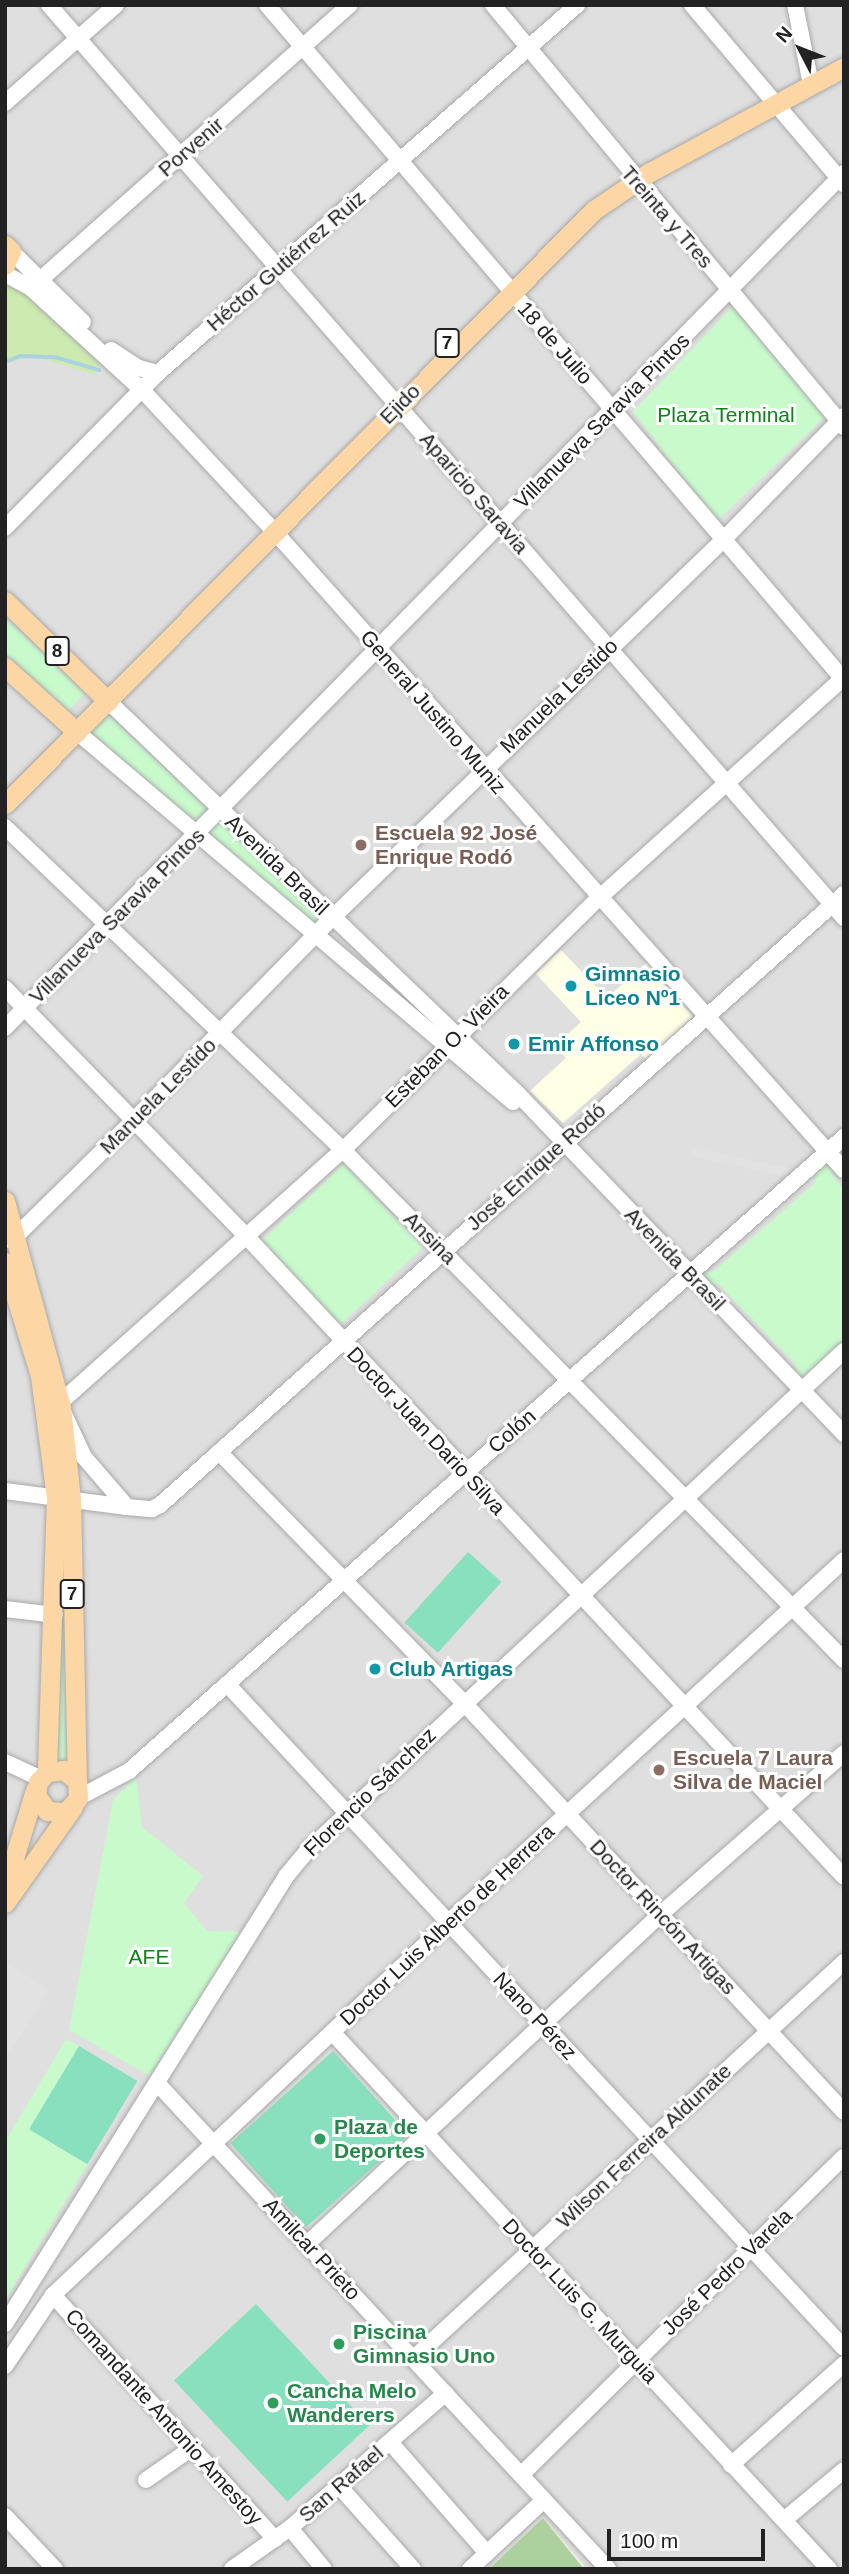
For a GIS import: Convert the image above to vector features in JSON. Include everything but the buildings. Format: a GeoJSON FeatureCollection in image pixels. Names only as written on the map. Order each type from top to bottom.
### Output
{"type":"FeatureCollection","features":[{"type":"Feature","properties":{"kind":"main road","name":"Ejido"},"geometry":{"type":"LineString","coordinates":[[5,788],[104,697],[508,289],[594,210],[632,177],[810,79],[844,57]]}},
{"type":"Feature","properties":{"kind":"main road","name":"Ejido"},"geometry":{"type":"LineString","coordinates":[[810,79],[844,67]]}},
{"type":"Feature","properties":{"kind":"main road","name":"Avenida Brasil"},"geometry":{"type":"LineString","coordinates":[[5,601],[104,697]]}},
{"type":"Feature","properties":{"kind":"main road","name":"Avenida Brasil"},"geometry":{"type":"LineString","coordinates":[[5,667],[72,728]]}},
{"type":"Feature","properties":{"kind":"main road","name":"Ejido"},"geometry":{"type":"LineString","coordinates":[[5,804],[72,728]]}},
{"type":"Feature","properties":{"kind":"main road","name":"7"},"geometry":{"type":"LineString","coordinates":[[5,1201],[11,1238],[54,1409],[64,1499],[76,1795]]}},
{"type":"Feature","properties":{"kind":"main road","name":"7"},"geometry":{"type":"LineString","coordinates":[[5,1262],[54,1409]]}},
{"type":"Feature","properties":{"kind":"main road","name":"7"},"geometry":{"type":"LineString","coordinates":[[5,1888],[41,1780],[64,1499]]}},
{"type":"Feature","properties":{"kind":"main road"},"geometry":{"type":"LineString","coordinates":[[64,1770],[76,1795],[66,1812],[50,1812],[38,1803],[41,1780],[64,1770]]}},
{"type":"Feature","properties":{"kind":"main road"},"geometry":{"type":"LineString","coordinates":[[5,1903],[76,1795]]}},
{"type":"Feature","properties":{"kind":"street","name":"Aparicio Saravia"},"geometry":{"type":"LineString","coordinates":[[49,5],[501,522],[726,785],[838,899],[844,918]]}},
{"type":"Feature","properties":{"kind":"street"},"geometry":{"type":"LineString","coordinates":[[5,103],[117,5]]}},
{"type":"Feature","properties":{"kind":"street","name":"18 de Julio"},"geometry":{"type":"LineString","coordinates":[[267,5],[843,678]]}},
{"type":"Feature","properties":{"kind":"street","name":"Porvenir"},"geometry":{"type":"LineString","coordinates":[[36,283],[350,5]]}},
{"type":"Feature","properties":{"kind":"street","name":"Treinta y Tres"},"geometry":{"type":"LineString","coordinates":[[493,5],[632,177],[842,421]]}},
{"type":"Feature","properties":{"kind":"street","name":"Héctor Gutiérrez Ruiz"},"geometry":{"type":"LineString","coordinates":[[5,528],[158,373],[577,5]]}},
{"type":"Feature","properties":{"kind":"street"},"geometry":{"type":"LineString","coordinates":[[692,5],[770,100],[842,178]]}},
{"type":"Feature","properties":{"kind":"street"},"geometry":{"type":"LineString","coordinates":[[795,5],[810,79]]}},
{"type":"Feature","properties":{"kind":"street","name":"Villanueva Saravia Pintos"},"geometry":{"type":"LineString","coordinates":[[5,1028],[842,178]]}},
{"type":"Feature","properties":{"kind":"street","name":"General Justino Muniz"},"geometry":{"type":"LineString","coordinates":[[7,253],[142,390],[270,527],[483,770],[844,1170]]}},
{"type":"Feature","properties":{"kind":"street","name":"General Justino Muniz"},"geometry":{"type":"LineString","coordinates":[[5,274],[36,283],[121,359],[158,373]]}},
{"type":"Feature","properties":{"kind":"street","name":"Manuela Lestido"},"geometry":{"type":"LineString","coordinates":[[11,1238],[132,1122],[332,918],[607,648],[723,540],[842,421]]}},
{"type":"Feature","properties":{"kind":"street","name":"Esteban O. Vieira"},"geometry":{"type":"LineString","coordinates":[[54,1409],[343,1150],[600,897],[843,678]]}},
{"type":"Feature","properties":{"kind":"street","name":"Avenida Brasil"},"geometry":{"type":"LineString","coordinates":[[104,697],[332,918],[451,1042]]}},
{"type":"Feature","properties":{"kind":"street","name":"Avenida Brasil"},"geometry":{"type":"LineString","coordinates":[[72,728],[317,936],[451,1042],[548,1129],[844,1434]]}},
{"type":"Feature","properties":{"kind":"street","name":"Ansina"},"geometry":{"type":"LineString","coordinates":[[5,827],[343,1150],[844,1660]]}},
{"type":"Feature","properties":{"kind":"street","name":"José Enrique Rodó"},"geometry":{"type":"LineString","coordinates":[[5,1491],[127,1507],[152,1509],[160,1505],[704,1015],[838,899]]}},
{"type":"Feature","properties":{"kind":"street","name":"Doctor Juan Dario Silva"},"geometry":{"type":"LineString","coordinates":[[5,988],[132,1122],[247,1237],[844,1877]]}},
{"type":"Feature","properties":{"kind":"street","name":"Colón"},"geometry":{"type":"LineString","coordinates":[[76,1795],[130,1771],[844,1137]]}},
{"type":"Feature","properties":{"kind":"street","name":"Florencio Sánchez"},"geometry":{"type":"LineString","coordinates":[[5,2323],[158,2084],[287,1875],[348,1812],[844,1351]]}},
{"type":"Feature","properties":{"kind":"street"},"geometry":{"type":"LineString","coordinates":[[54,1409],[84,1457],[127,1507]]}},
{"type":"Feature","properties":{"kind":"street","name":"Doctor Rincón Artigas"},"geometry":{"type":"LineString","coordinates":[[219,1452],[464,1703],[662,1913],[844,2112]]}},
{"type":"Feature","properties":{"kind":"street","name":"Doctor Luis Alberto de Herrera"},"geometry":{"type":"LineString","coordinates":[[53,2295],[449,1922],[844,1560]]}},
{"type":"Feature","properties":{"kind":"street"},"geometry":{"type":"LineString","coordinates":[[5,1609],[55,1615]]}},
{"type":"Feature","properties":{"kind":"street","name":"Nano Pérez"},"geometry":{"type":"LineString","coordinates":[[226,1684],[844,2348]]}},
{"type":"Feature","properties":{"kind":"street"},"geometry":{"type":"LineString","coordinates":[[307,2244],[662,1913],[844,1753]]}},
{"type":"Feature","properties":{"kind":"street"},"geometry":{"type":"LineString","coordinates":[[5,1762],[41,1780]]}},
{"type":"Feature","properties":{"kind":"street","name":"Wilson Ferreira Aldunate"},"geometry":{"type":"LineString","coordinates":[[414,2358],[844,1962]]}},
{"type":"Feature","properties":{"kind":"street","name":"Doctor Luis G. Murguia"},"geometry":{"type":"LineString","coordinates":[[332,2032],[829,2569]]}},
{"type":"Feature","properties":{"kind":"street","name":"Amilcar Prieto"},"geometry":{"type":"LineString","coordinates":[[158,2084],[215,2142],[608,2569]]}},
{"type":"Feature","properties":{"kind":"street","name":"José Pedro Varela"},"geometry":{"type":"LineString","coordinates":[[521,2475],[844,2157]]}},
{"type":"Feature","properties":{"kind":"street"},"geometry":{"type":"LineString","coordinates":[[5,2366],[33,2319],[53,2295]]}},
{"type":"Feature","properties":{"kind":"street","name":"Comandante Antonio Amestoy"},"geometry":{"type":"LineString","coordinates":[[53,2295],[275,2539]]}},
{"type":"Feature","properties":{"kind":"street","name":"Comandante Antonio Amestoy"},"geometry":{"type":"LineString","coordinates":[[14,2308],[33,2319]]}},
{"type":"Feature","properties":{"kind":"street"},"geometry":{"type":"LineString","coordinates":[[731,2465],[844,2364]]}},
{"type":"Feature","properties":{"kind":"street","name":"San Rafael"},"geometry":{"type":"LineString","coordinates":[[232,2569],[290,2528],[446,2393]]}},
{"type":"Feature","properties":{"kind":"street"},"geometry":{"type":"LineString","coordinates":[[390,2442],[487,2553]]}},
{"type":"Feature","properties":{"kind":"street"},"geometry":{"type":"LineString","coordinates":[[146,2480],[192,2448]]}},
{"type":"Feature","properties":{"kind":"street"},"geometry":{"type":"LineString","coordinates":[[784,2520],[844,2470]]}},
{"type":"Feature","properties":{"kind":"street"},"geometry":{"type":"LineString","coordinates":[[339,2486],[413,2569]]}},
{"type":"Feature","properties":{"kind":"street"},"geometry":{"type":"LineString","coordinates":[[470,2569],[544,2500]]}},
{"type":"Feature","properties":{"kind":"street"},"geometry":{"type":"LineString","coordinates":[[5,2516],[55,2569]]}},
{"type":"Feature","properties":{"kind":"street"},"geometry":{"type":"LineString","coordinates":[[290,2528],[324,2569]]}},
{"type":"Feature","properties":{"kind":"shaded area"},"geometry":{"type":"Polygon","coordinates":[[[5,5],[844,5],[844,2569],[587,2569],[543,2518],[489,2569],[5,2569],[5,5]]]}},
{"type":"Feature","properties":{"kind":"shaded area"},"geometry":{"type":"Polygon","coordinates":[[[561,950],[607,998],[646,963],[693,1017],[646,1059],[641,1054],[563,1123],[530,1091],[566,1058],[555,1046],[581,1022],[536,974],[561,950]]]}},
{"type":"Feature","properties":{"kind":"shaded area"},"geometry":{"type":"Polygon","coordinates":[[[694,1147],[816,1175],[814,1184],[692,1156],[694,1147]]]}},
{"type":"Feature","properties":{"kind":"shaded area"},"geometry":{"type":"Polygon","coordinates":[[[710,1284],[718,1284],[796,1365],[795,1373],[710,1284]]]}},
{"type":"Feature","properties":{"kind":"shaded area"},"geometry":{"type":"Polygon","coordinates":[[[5,1961],[49,1990],[5,2059],[5,1961]]]}},
{"type":"Feature","properties":{"kind":"green space"},"geometry":{"type":"Polygon","coordinates":[[[5,282],[14,283],[99,362],[95,375],[34,356],[5,364],[5,282]]]}},
{"type":"Feature","properties":{"kind":"green space","name":"Plaza Terminal"},"geometry":{"type":"Polygon","coordinates":[[[732,307],[825,417],[717,521],[633,412],[732,307]]]}},
{"type":"Feature","properties":{"kind":"green space"},"geometry":{"type":"Polygon","coordinates":[[[5,617],[85,693],[67,712],[5,658],[5,617]]]}},
{"type":"Feature","properties":{"kind":"green space"},"geometry":{"type":"Polygon","coordinates":[[[107,714],[207,809],[194,823],[89,731],[107,714]]]}},
{"type":"Feature","properties":{"kind":"green space"},"geometry":{"type":"Polygon","coordinates":[[[219,820],[323,919],[315,928],[206,833],[219,820]]]}},
{"type":"Feature","properties":{"kind":"green space"},"geometry":{"type":"Polygon","coordinates":[[[344,1164],[422,1248],[340,1325],[261,1241],[344,1164]]]}},
{"type":"Feature","properties":{"kind":"green space"},"geometry":{"type":"Polygon","coordinates":[[[827,1165],[844,1191],[844,1338],[802,1380],[795,1374],[796,1365],[718,1284],[710,1284],[702,1274],[715,1270],[814,1184],[820,1167],[827,1165]]]}},
{"type":"Feature","properties":{"kind":"green space"},"geometry":{"type":"Polygon","coordinates":[[[65,1502],[73,1765],[51,1760],[65,1502]]]}},
{"type":"Feature","properties":{"kind":"green space"},"geometry":{"type":"Polygon","coordinates":[[[468,1552],[501,1582],[438,1653],[404,1623],[468,1552]]]}},
{"type":"Feature","properties":{"kind":"green space","name":"AFE"},"geometry":{"type":"Polygon","coordinates":[[[136,1777],[142,1827],[203,1876],[184,1903],[207,1931],[242,1932],[150,2076],[69,2030],[113,1800],[136,1777]]]}},
{"type":"Feature","properties":{"kind":"green space"},"geometry":{"type":"Polygon","coordinates":[[[66,2039],[79,2046],[32,2131],[88,2164],[5,2300],[5,2142],[66,2039]]]}},
{"type":"Feature","properties":{"kind":"green space"},"geometry":{"type":"Polygon","coordinates":[[[79,2046],[137,2081],[87,2164],[29,2129],[79,2046]]]}},
{"type":"Feature","properties":{"kind":"green space","name":"Plaza de Deportes"},"geometry":{"type":"Polygon","coordinates":[[[333,2051],[409,2135],[306,2227],[230,2143],[333,2051]]]}},
{"type":"Feature","properties":{"kind":"green space","name":"Cancha Melo Wanderers"},"geometry":{"type":"Polygon","coordinates":[[[256,2304],[369,2425],[287,2502],[174,2380],[256,2304]]]}},
{"type":"Feature","properties":{"kind":"green space"},"geometry":{"type":"Polygon","coordinates":[[[543,2518],[584,2569],[489,2569],[543,2518]]]}},
{"type":"Feature","properties":{"kind":"waterway"},"geometry":{"type":"LineString","coordinates":[[5,362],[20,356],[55,357],[99,370]]}},
{"type":"Feature","properties":{"kind":"place","name":"Escuela 92 José Enrique Rodó"},"geometry":{"type":"Point","coordinates":[361,845]}},
{"type":"Feature","properties":{"kind":"place","name":"Gimnasio Liceo Nº1"},"geometry":{"type":"Point","coordinates":[571,986]}},
{"type":"Feature","properties":{"kind":"place","name":"Emir Affonso"},"geometry":{"type":"Point","coordinates":[514,1044]}},
{"type":"Feature","properties":{"kind":"place","name":"Club Artigas"},"geometry":{"type":"Point","coordinates":[375,1669]}},
{"type":"Feature","properties":{"kind":"place","name":"Escuela 7 Laura Silva de Maciel"},"geometry":{"type":"Point","coordinates":[659,1770]}},
{"type":"Feature","properties":{"kind":"place","name":"Plaza de Deportes"},"geometry":{"type":"Point","coordinates":[320,2139]}},
{"type":"Feature","properties":{"kind":"place","name":"Piscina Gimnasio Uno"},"geometry":{"type":"Point","coordinates":[339,2344]}},
{"type":"Feature","properties":{"kind":"place","name":"Cancha Melo Wanderers"},"geometry":{"type":"Point","coordinates":[273,2403]}}]}
